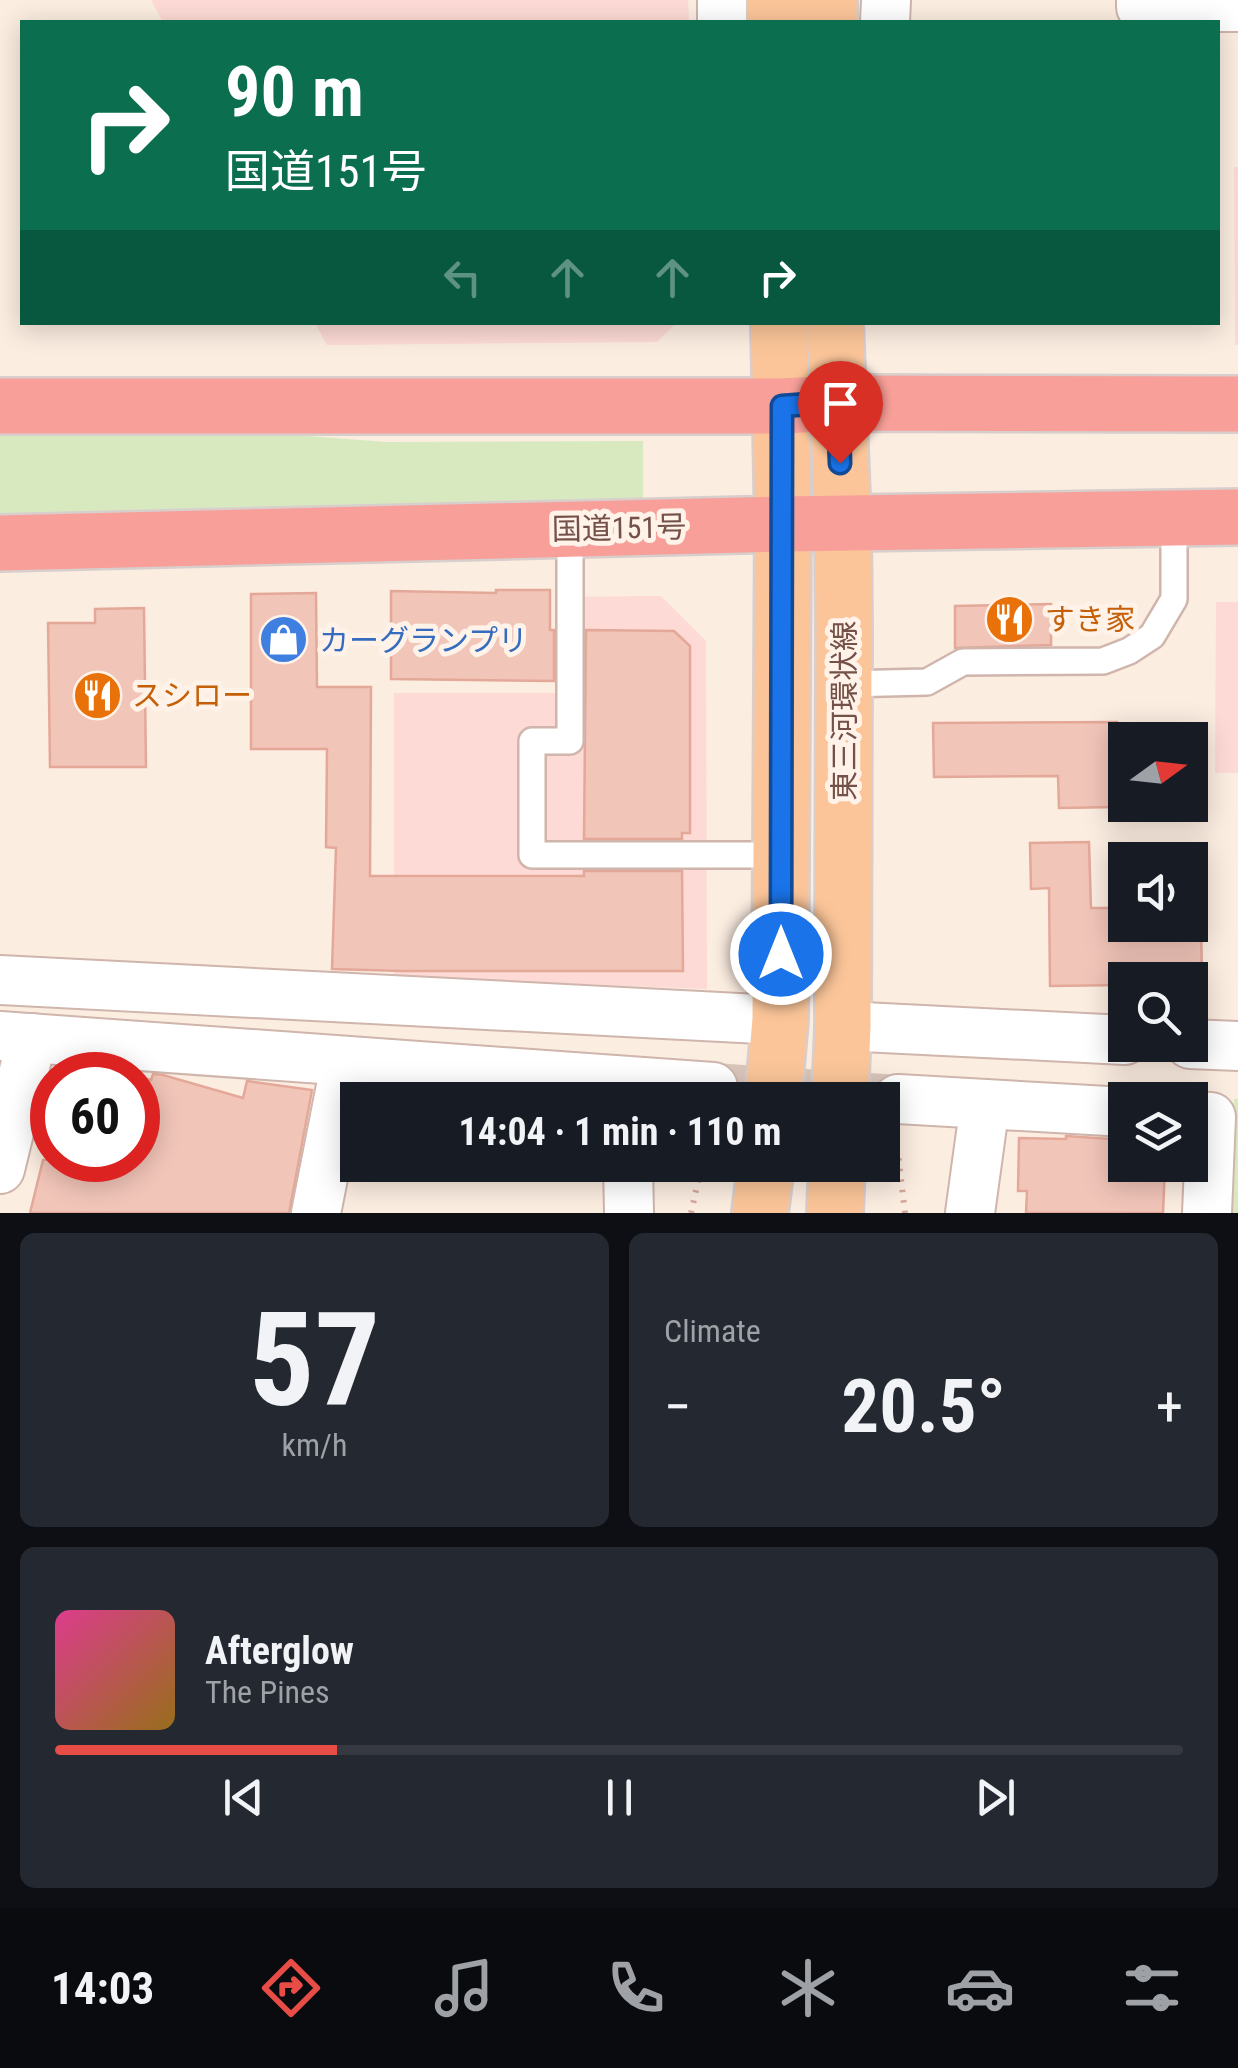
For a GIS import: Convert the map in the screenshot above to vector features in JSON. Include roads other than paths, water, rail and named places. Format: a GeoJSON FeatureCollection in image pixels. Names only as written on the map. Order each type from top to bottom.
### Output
{"type":"FeatureCollection","features":[{"type":"Feature","properties":{"kind":"highway"},"geometry":{"type":"LineString","coordinates":[[0,406],[1238,404]]}},
{"type":"Feature","properties":{"kind":"highway","name":"国道151号"},"geometry":{"type":"LineString","coordinates":[[0,543],[1238,517]]}},
{"type":"Feature","properties":{"kind":"main road","name":"東三河環状線"},"geometry":{"type":"LineString","coordinates":[[775,1082],[780,1020],[783,524],[779,325]]}},
{"type":"Feature","properties":{"kind":"main road","name":"東三河環状線"},"geometry":{"type":"LineString","coordinates":[[835,325],[843,524],[841,1082]]}},
{"type":"Feature","properties":{"kind":"main road"},"geometry":{"type":"LineString","coordinates":[[751,1182],[760,1213]]}},
{"type":"Feature","properties":{"kind":"main road"},"geometry":{"type":"LineString","coordinates":[[835,1213],[836,1182]]}},
{"type":"Feature","properties":{"kind":"street"},"geometry":{"type":"LineString","coordinates":[[1140,0],[1140,7],[1238,7]]}},
{"type":"Feature","properties":{"kind":"street"},"geometry":{"type":"LineString","coordinates":[[0,980],[780,1020]]}},
{"type":"Feature","properties":{"kind":"street"},"geometry":{"type":"LineString","coordinates":[[843,1026],[1108,1039]]}},
{"type":"Feature","properties":{"kind":"street"},"geometry":{"type":"LineString","coordinates":[[0,1170],[16,1037],[346,1061],[547,1082]]}},
{"type":"Feature","properties":{"kind":"street"},"geometry":{"type":"LineString","coordinates":[[1208,1045],[1238,1046]]}},
{"type":"Feature","properties":{"kind":"street"},"geometry":{"type":"LineString","coordinates":[[316,1213],[346,1061]]}},
{"type":"Feature","properties":{"kind":"street"},"geometry":{"type":"LineString","coordinates":[[900,1099],[1108,1111]]}},
{"type":"Feature","properties":{"kind":"street"},"geometry":{"type":"LineString","coordinates":[[970,1213],[985,1104]]}},
{"type":"Feature","properties":{"kind":"street"},"geometry":{"type":"LineString","coordinates":[[1207,1213],[1211,1117],[1208,1117]]}},
{"type":"Feature","properties":{"kind":"street"},"geometry":{"type":"LineString","coordinates":[[628,1182],[629,1213]]}},
{"type":"Feature","properties":{"kind":"lane"},"geometry":{"type":"LineString","coordinates":[[844,684],[927,682],[963,662],[1103,661],[1130,652],[1152,636],[1174,598],[1174,519]]}},
{"type":"Feature","properties":{"kind":"lane"},"geometry":{"type":"LineString","coordinates":[[570,529],[570,741],[532,741],[532,855],[781,855]]}},
{"type":"Feature","properties":{"kind":"place","name":"すき家"},"geometry":{"type":"Point","coordinates":[1010,619]}},
{"type":"Feature","properties":{"kind":"place","name":"カーグランプリ"},"geometry":{"type":"Point","coordinates":[284,640]}},
{"type":"Feature","properties":{"kind":"place","name":"スシロー"},"geometry":{"type":"Point","coordinates":[97,695]}}]}
